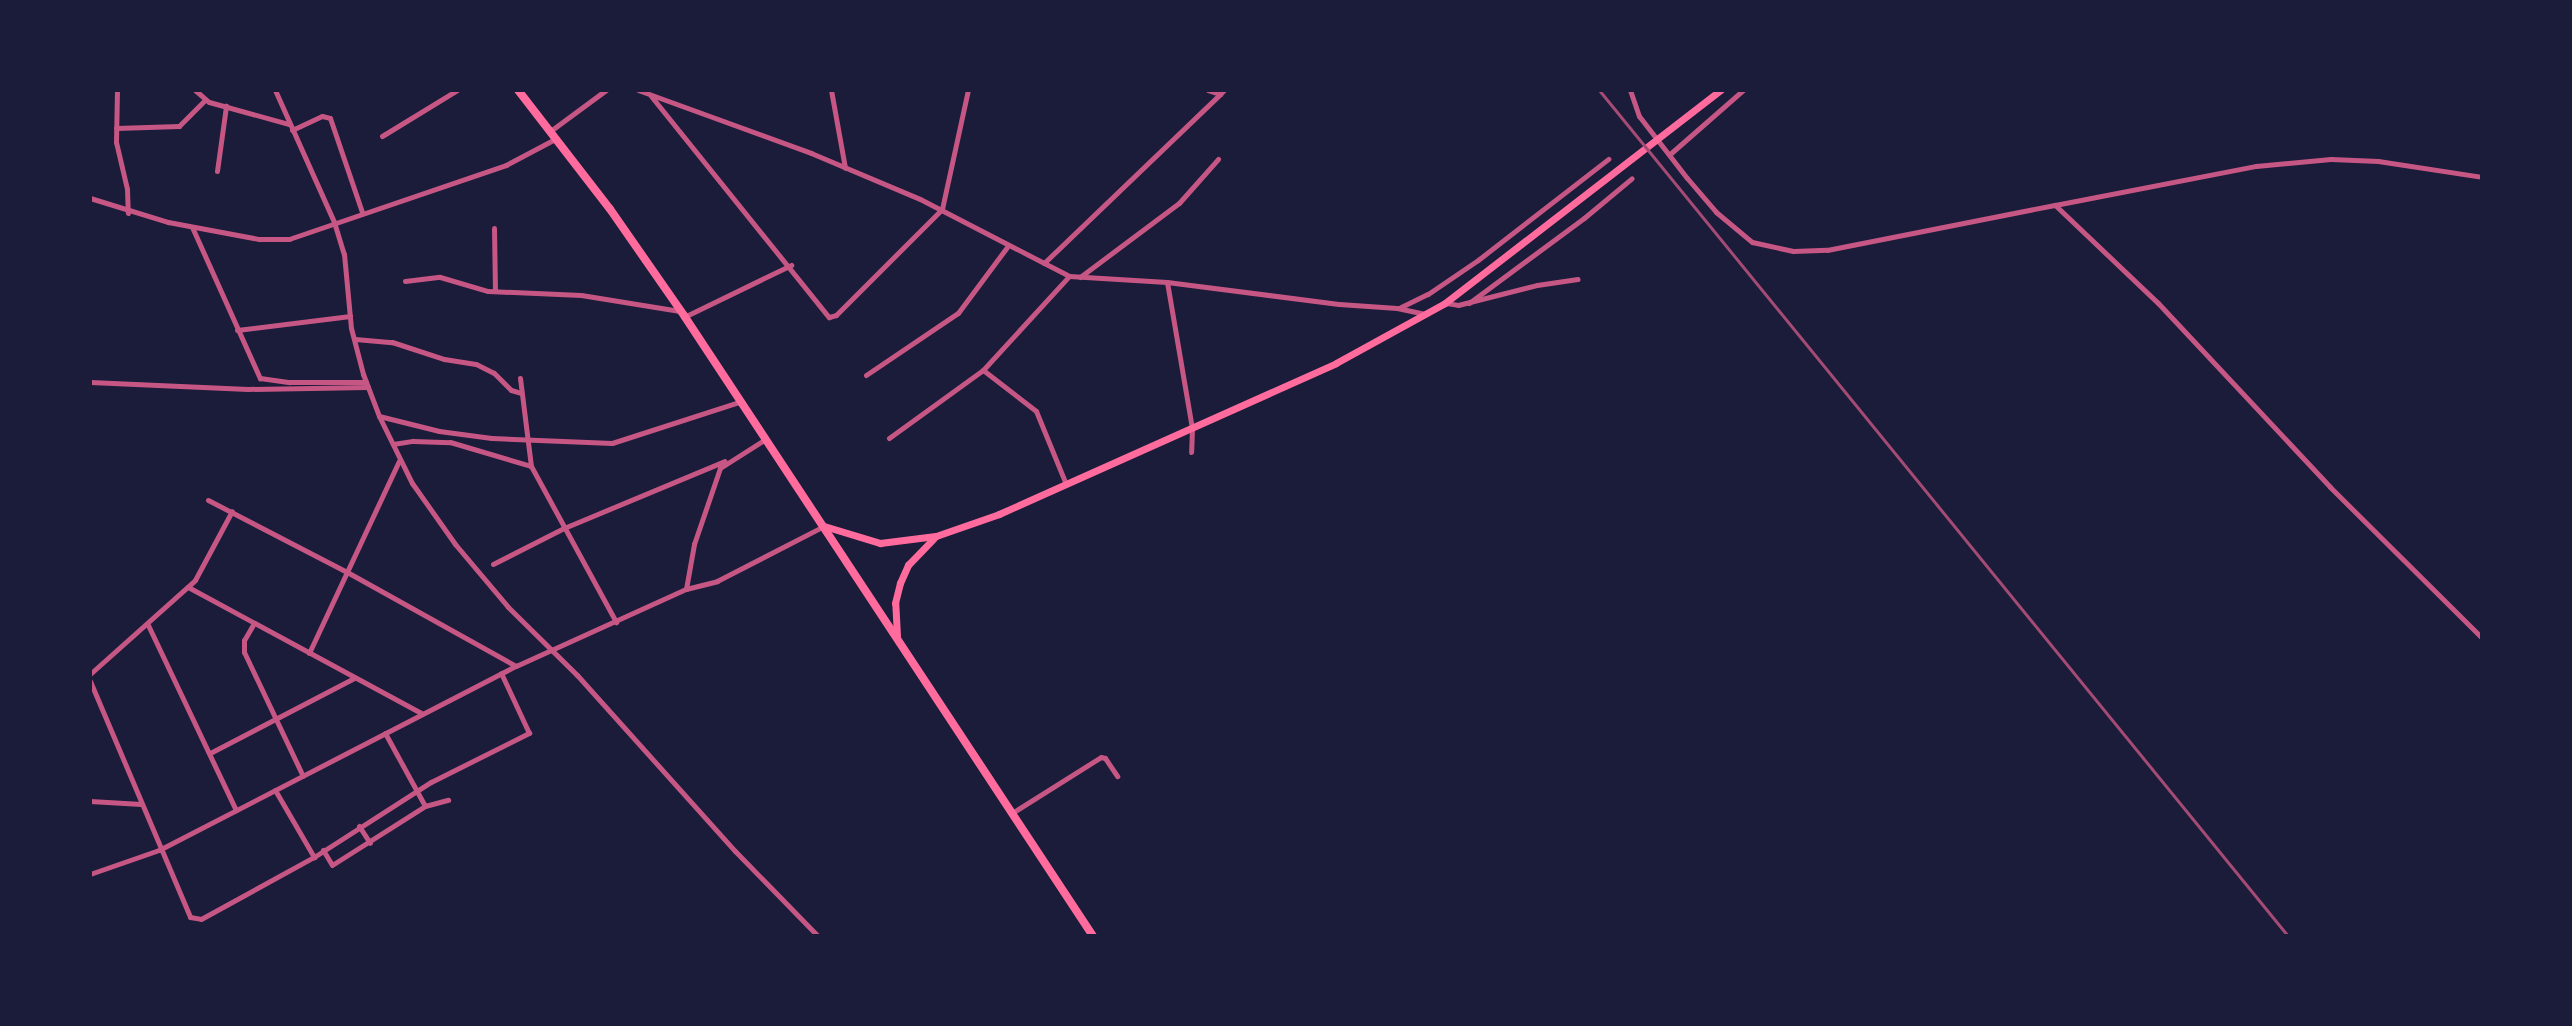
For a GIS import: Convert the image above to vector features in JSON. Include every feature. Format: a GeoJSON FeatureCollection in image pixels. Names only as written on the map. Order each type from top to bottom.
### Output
{"type":"FeatureCollection","features":[{"type":"Feature","properties":{"kind":"main road"},"geometry":{"type":"LineString","coordinates":[[518,90],[610,209],[683,314],[1093,936]]}},
{"type":"Feature","properties":{"kind":"main road"},"geometry":{"type":"LineString","coordinates":[[824,526],[880,543],[936,536],[1066,484],[1336,363],[1445,303],[1721,90]]}},
{"type":"Feature","properties":{"kind":"main road"},"geometry":{"type":"LineString","coordinates":[[898,642],[895,603],[900,583],[908,565],[936,536]]}},
{"type":"Feature","properties":{"kind":"street"},"geometry":{"type":"LineString","coordinates":[[117,90],[116,128],[128,213]]}},
{"type":"Feature","properties":{"kind":"street"},"geometry":{"type":"LineString","coordinates":[[195,90],[205,100],[291,127],[322,116],[330,118],[362,212]]}},
{"type":"Feature","properties":{"kind":"street"},"geometry":{"type":"LineString","coordinates":[[275,90],[334,222],[347,269],[350,316],[367,384],[400,460],[455,544],[508,607],[554,651],[725,840],[818,936]]}},
{"type":"Feature","properties":{"kind":"street"},"geometry":{"type":"LineString","coordinates":[[382,136],[457,90]]}},
{"type":"Feature","properties":{"kind":"street"},"geometry":{"type":"LineString","coordinates":[[90,198],[128,213],[192,227],[277,240],[307,234],[362,212],[506,165],[552,135],[606,90]]}},
{"type":"Feature","properties":{"kind":"street"},"geometry":{"type":"LineString","coordinates":[[638,90],[942,209],[1007,247],[1069,276],[1167,282],[1339,304],[1397,308],[1427,315]]}},
{"type":"Feature","properties":{"kind":"street"},"geometry":{"type":"LineString","coordinates":[[831,90],[846,169]]}},
{"type":"Feature","properties":{"kind":"street"},"geometry":{"type":"LineString","coordinates":[[650,95],[791,265],[829,317],[836,315],[942,209],[968,90]]}},
{"type":"Feature","properties":{"kind":"street"},"geometry":{"type":"LineString","coordinates":[[1208,90],[1222,92]]}},
{"type":"Feature","properties":{"kind":"street"},"geometry":{"type":"LineString","coordinates":[[1630,90],[1634,105],[1648,127],[1716,212],[1752,242],[1793,251],[1827,250],[2256,166],[2356,159],[2482,177]]}},
{"type":"Feature","properties":{"kind":"street"},"geometry":{"type":"LineString","coordinates":[[1670,154],[1743,90]]}},
{"type":"Feature","properties":{"kind":"street"},"geometry":{"type":"LineString","coordinates":[[1044,263],[1222,92]]}},
{"type":"Feature","properties":{"kind":"street"},"geometry":{"type":"LineString","coordinates":[[116,128],[179,126],[205,100]]}},
{"type":"Feature","properties":{"kind":"street"},"geometry":{"type":"LineString","coordinates":[[217,171],[226,106]]}},
{"type":"Feature","properties":{"kind":"street"},"geometry":{"type":"LineString","coordinates":[[1080,277],[1179,203],[1218,159]]}},
{"type":"Feature","properties":{"kind":"street"},"geometry":{"type":"LineString","coordinates":[[1397,308],[1421,299],[1478,260],[1608,159]]}},
{"type":"Feature","properties":{"kind":"street"},"geometry":{"type":"LineString","coordinates":[[1469,303],[1584,218],[1632,178]]}},
{"type":"Feature","properties":{"kind":"street"},"geometry":{"type":"LineString","coordinates":[[2055,205],[2158,303],[2330,487],[2482,638]]}},
{"type":"Feature","properties":{"kind":"street"},"geometry":{"type":"LineString","coordinates":[[192,227],[221,285],[256,372],[268,381],[367,384]]}},
{"type":"Feature","properties":{"kind":"street"},"geometry":{"type":"LineString","coordinates":[[494,228],[495,291]]}},
{"type":"Feature","properties":{"kind":"street"},"geometry":{"type":"LineString","coordinates":[[866,375],[958,313],[1007,247]]}},
{"type":"Feature","properties":{"kind":"street"},"geometry":{"type":"LineString","coordinates":[[405,281],[440,277],[495,291],[581,295],[683,314],[791,265]]}},
{"type":"Feature","properties":{"kind":"street"},"geometry":{"type":"LineString","coordinates":[[889,438],[983,370],[1069,276]]}},
{"type":"Feature","properties":{"kind":"street"},"geometry":{"type":"LineString","coordinates":[[1445,303],[1469,303],[1537,285],[1578,279]]}},
{"type":"Feature","properties":{"kind":"street"},"geometry":{"type":"LineString","coordinates":[[1167,282],[1192,428],[1191,452]]}},
{"type":"Feature","properties":{"kind":"street"},"geometry":{"type":"LineString","coordinates":[[237,330],[350,316]]}},
{"type":"Feature","properties":{"kind":"street"},"geometry":{"type":"LineString","coordinates":[[355,339],[392,342],[444,359],[476,364],[494,373],[511,390],[521,393]]}},
{"type":"Feature","properties":{"kind":"street"},"geometry":{"type":"LineString","coordinates":[[983,370],[1036,411],[1066,484]]}},
{"type":"Feature","properties":{"kind":"street"},"geometry":{"type":"LineString","coordinates":[[520,378],[531,466],[616,622]]}},
{"type":"Feature","properties":{"kind":"street"},"geometry":{"type":"LineString","coordinates":[[90,382],[248,389],[367,384]]}},
{"type":"Feature","properties":{"kind":"street"},"geometry":{"type":"LineString","coordinates":[[379,416],[439,431],[508,440],[527,437],[612,443],[739,402]]}},
{"type":"Feature","properties":{"kind":"street"},"geometry":{"type":"LineString","coordinates":[[493,564],[564,528],[725,461],[764,440]]}},
{"type":"Feature","properties":{"kind":"street"},"geometry":{"type":"LineString","coordinates":[[393,444],[450,442],[531,466]]}},
{"type":"Feature","properties":{"kind":"street"},"geometry":{"type":"LineString","coordinates":[[309,653],[400,460]]}},
{"type":"Feature","properties":{"kind":"street"},"geometry":{"type":"LineString","coordinates":[[686,589],[694,544],[725,461]]}},
{"type":"Feature","properties":{"kind":"street"},"geometry":{"type":"LineString","coordinates":[[208,500],[347,572],[516,666]]}},
{"type":"Feature","properties":{"kind":"street"},"geometry":{"type":"LineString","coordinates":[[90,674],[188,587],[204,567],[232,511]]}},
{"type":"Feature","properties":{"kind":"street"},"geometry":{"type":"LineString","coordinates":[[90,874],[159,850],[501,673],[686,589],[717,581],[824,526]]}},
{"type":"Feature","properties":{"kind":"street"},"geometry":{"type":"LineString","coordinates":[[188,587],[422,714]]}},
{"type":"Feature","properties":{"kind":"street"},"geometry":{"type":"LineString","coordinates":[[254,623],[244,640],[244,652],[303,776]]}},
{"type":"Feature","properties":{"kind":"street"},"geometry":{"type":"LineString","coordinates":[[148,625],[236,810]]}},
{"type":"Feature","properties":{"kind":"street"},"geometry":{"type":"LineString","coordinates":[[90,681],[159,850],[194,920],[265,886],[416,791],[529,733],[501,673]]}},
{"type":"Feature","properties":{"kind":"street"},"geometry":{"type":"LineString","coordinates":[[210,753],[355,677]]}},
{"type":"Feature","properties":{"kind":"street"},"geometry":{"type":"LineString","coordinates":[[385,733],[425,806]]}},
{"type":"Feature","properties":{"kind":"street"},"geometry":{"type":"LineString","coordinates":[[1011,814],[1101,757],[1117,776]]}},
{"type":"Feature","properties":{"kind":"street"},"geometry":{"type":"LineString","coordinates":[[275,790],[314,857]]}},
{"type":"Feature","properties":{"kind":"street"},"geometry":{"type":"LineString","coordinates":[[323,849],[332,865],[425,806],[448,800]]}},
{"type":"Feature","properties":{"kind":"street"},"geometry":{"type":"LineString","coordinates":[[90,801],[141,804]]}},
{"type":"Feature","properties":{"kind":"street"},"geometry":{"type":"LineString","coordinates":[[359,826],[370,843]]}},
{"type":"Feature","properties":{"kind":"railway"},"geometry":{"type":"LineString","coordinates":[[1599,90],[2288,936]]}}]}
